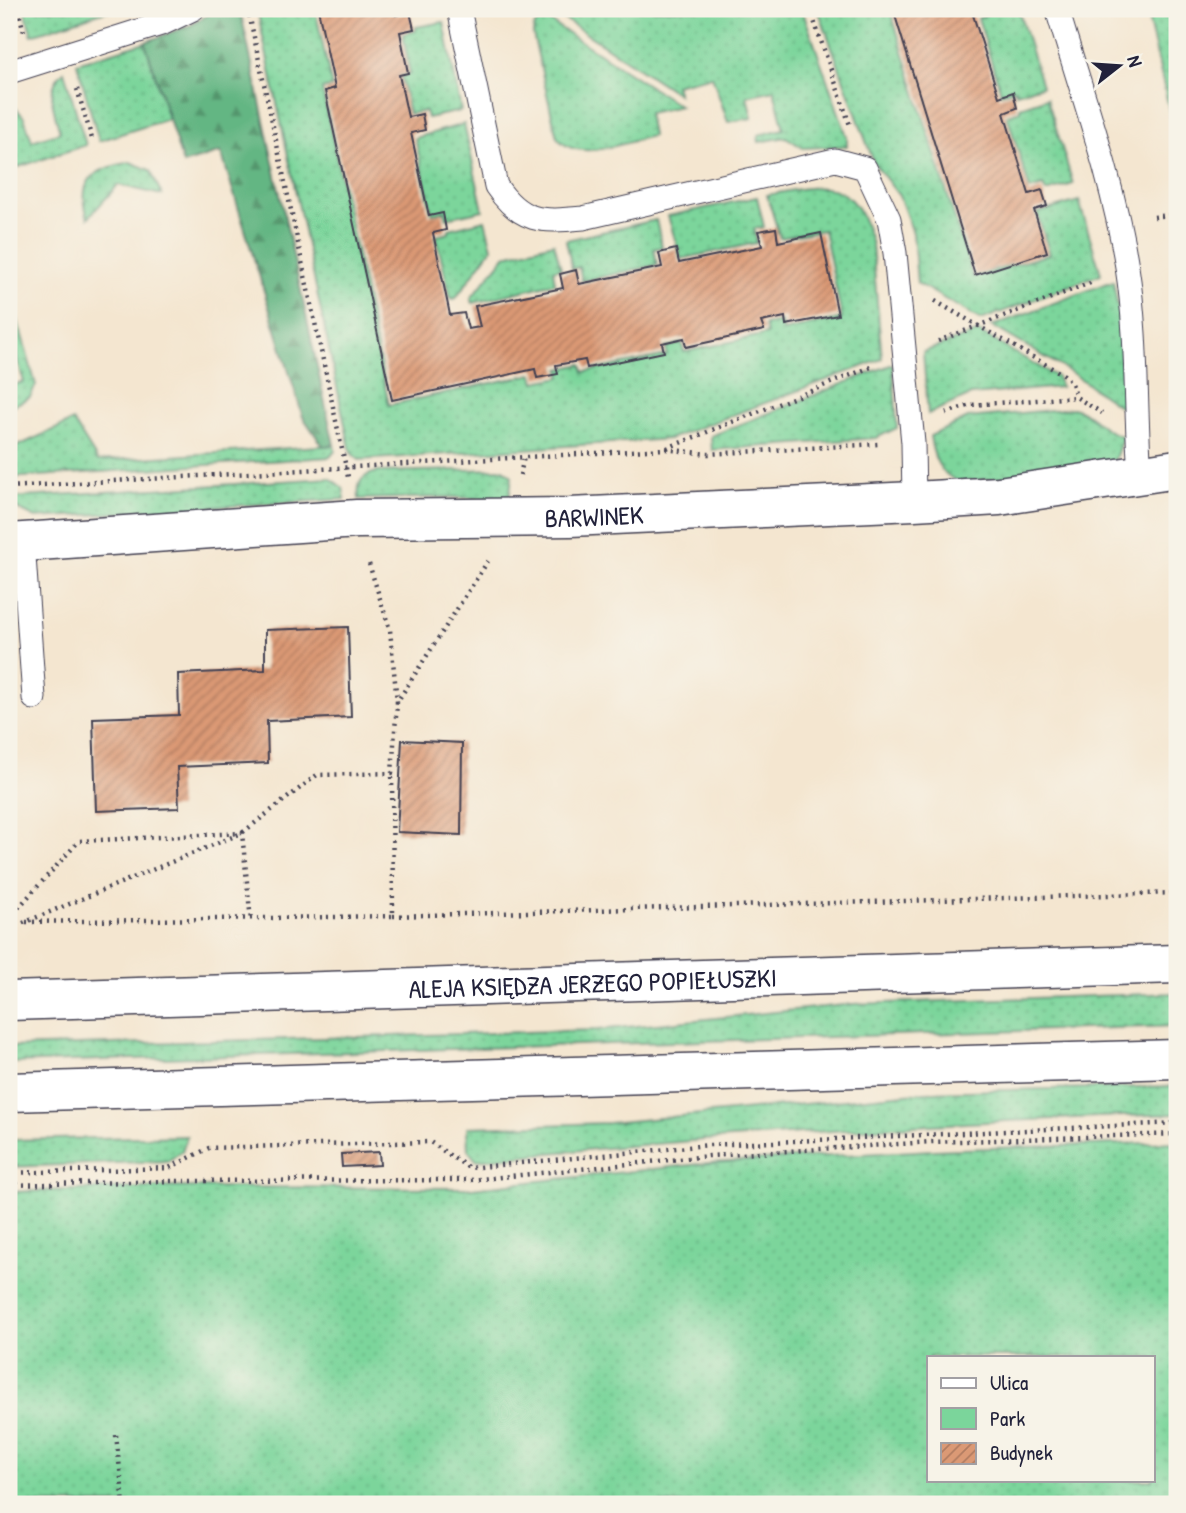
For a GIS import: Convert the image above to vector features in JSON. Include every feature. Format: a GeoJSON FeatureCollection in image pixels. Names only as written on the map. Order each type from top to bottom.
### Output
{"type":"FeatureCollection","features":[{"type":"Feature","properties":{"kind":"main road","name":"BARWINEK"},"geometry":{"type":"LineString","coordinates":[[16,543],[357,519],[570,517],[999,496],[1177,469]]}},
{"type":"Feature","properties":{"kind":"main road","name":"ALEJA KSIĘDZA JERZEGO POPIEŁUSZKI"},"geometry":{"type":"LineString","coordinates":[[9,1001],[1177,964]]}},
{"type":"Feature","properties":{"kind":"main road"},"geometry":{"type":"LineString","coordinates":[[9,1092],[1177,1059]]}},
{"type":"Feature","properties":{"kind":"lane"},"geometry":{"type":"LineString","coordinates":[[9,72],[164,23],[193,9]]}},
{"type":"Feature","properties":{"kind":"lane"},"geometry":{"type":"LineString","coordinates":[[459,9],[496,186],[509,205],[527,217],[551,221],[583,218],[835,160],[865,168],[889,219],[912,429],[914,501]]}},
{"type":"Feature","properties":{"kind":"lane"},"geometry":{"type":"LineString","coordinates":[[1057,9],[1118,220],[1133,320],[1140,475]]}},
{"type":"Feature","properties":{"kind":"lane"},"geometry":{"type":"LineString","coordinates":[[16,543],[34,698]]}},
{"type":"Feature","properties":{"kind":"path"},"geometry":{"type":"LineString","coordinates":[[18,9],[27,41]]}},
{"type":"Feature","properties":{"kind":"path"},"geometry":{"type":"LineString","coordinates":[[248,9],[351,488]]}},
{"type":"Feature","properties":{"kind":"path"},"geometry":{"type":"LineString","coordinates":[[810,9],[865,168]]}},
{"type":"Feature","properties":{"kind":"path"},"geometry":{"type":"LineString","coordinates":[[664,449],[1100,279]]}},
{"type":"Feature","properties":{"kind":"path"},"geometry":{"type":"LineString","coordinates":[[897,280],[1064,375],[1072,383],[1076,397]]}},
{"type":"Feature","properties":{"kind":"path"},"geometry":{"type":"LineString","coordinates":[[9,487],[664,449],[708,454],[870,445],[884,442],[965,406],[1076,397],[1111,418],[1138,425]]}},
{"type":"Feature","properties":{"kind":"path"},"geometry":{"type":"LineString","coordinates":[[366,551],[390,630],[397,702],[392,773],[393,916]]}},
{"type":"Feature","properties":{"kind":"path"},"geometry":{"type":"LineString","coordinates":[[397,702],[474,584]]}},
{"type":"Feature","properties":{"kind":"path"},"geometry":{"type":"LineString","coordinates":[[20,922],[242,833],[317,775],[392,773]]}},
{"type":"Feature","properties":{"kind":"path"},"geometry":{"type":"LineString","coordinates":[[9,920],[79,841],[242,833]]}},
{"type":"Feature","properties":{"kind":"path"},"geometry":{"type":"LineString","coordinates":[[242,833],[251,921]]}},
{"type":"Feature","properties":{"kind":"path"},"geometry":{"type":"LineString","coordinates":[[9,920],[251,921],[1177,893]]}},
{"type":"Feature","properties":{"kind":"path"},"geometry":{"type":"LineString","coordinates":[[9,1172],[169,1168],[209,1148],[430,1142],[469,1168],[723,1144],[1177,1123]]}},
{"type":"Feature","properties":{"kind":"path"},"geometry":{"type":"LineString","coordinates":[[9,1185],[171,1181],[471,1180],[709,1156],[932,1142],[1177,1134]]}},
{"type":"Feature","properties":{"kind":"path"},"geometry":{"type":"LineString","coordinates":[[116,1435],[124,1504]]}},
{"type":"Feature","properties":{"kind":"green space"},"geometry":{"type":"Polygon","coordinates":[[[24,9],[112,9],[32,35],[24,9]]]}},
{"type":"Feature","properties":{"kind":"green space"},"geometry":{"type":"Polygon","coordinates":[[[217,9],[240,9],[334,445],[323,446],[303,417],[221,152],[183,164],[145,42],[191,25],[217,9]]]}},
{"type":"Feature","properties":{"kind":"green space"},"geometry":{"type":"Polygon","coordinates":[[[257,9],[315,9],[332,87],[322,89],[389,405],[533,374],[535,382],[561,377],[560,369],[582,364],[584,372],[667,355],[666,347],[682,343],[684,352],[767,334],[765,325],[781,322],[783,331],[842,318],[824,230],[780,238],[767,195],[806,188],[835,190],[846,196],[865,223],[872,245],[882,359],[669,439],[359,460],[351,453],[257,9]]]}},
{"type":"Feature","properties":{"kind":"green space"},"geometry":{"type":"Polygon","coordinates":[[[562,9],[802,9],[847,136],[847,146],[803,148],[786,137],[759,142],[758,135],[784,129],[774,90],[747,96],[752,118],[728,122],[712,76],[675,85],[678,94],[555,13],[562,9]]]}},
{"type":"Feature","properties":{"kind":"green space"},"geometry":{"type":"Polygon","coordinates":[[[818,9],[890,9],[973,277],[1050,254],[1037,213],[1079,201],[1101,274],[981,320],[917,283],[913,233],[899,196],[874,163],[818,9]]]}},
{"type":"Feature","properties":{"kind":"green space"},"geometry":{"type":"Polygon","coordinates":[[[997,9],[1018,9],[1042,86],[1016,93],[1015,89],[1001,93],[978,18],[997,9]]]}},
{"type":"Feature","properties":{"kind":"green space"},"geometry":{"type":"Polygon","coordinates":[[[1146,9],[1177,9],[1177,143],[1146,9]]]}},
{"type":"Feature","properties":{"kind":"green space"},"geometry":{"type":"Polygon","coordinates":[[[545,18],[680,106],[648,113],[652,136],[602,149],[576,149],[565,145],[557,137],[533,34],[534,26],[545,18]]]}},
{"type":"Feature","properties":{"kind":"green space"},"geometry":{"type":"Polygon","coordinates":[[[444,22],[461,111],[427,118],[425,111],[409,114],[401,76],[410,74],[403,34],[416,31],[416,27],[444,22]]]}},
{"type":"Feature","properties":{"kind":"green space"},"geometry":{"type":"Polygon","coordinates":[[[145,42],[168,119],[99,141],[77,63],[145,42]]]}},
{"type":"Feature","properties":{"kind":"green space"},"geometry":{"type":"Polygon","coordinates":[[[64,71],[86,145],[9,170],[9,101],[24,117],[32,141],[60,132],[53,108],[52,92],[64,71]]]}},
{"type":"Feature","properties":{"kind":"green space"},"geometry":{"type":"Polygon","coordinates":[[[1047,98],[1073,184],[1046,192],[1043,186],[1030,190],[1007,115],[1020,111],[1020,107],[1047,98]]]}},
{"type":"Feature","properties":{"kind":"green space"},"geometry":{"type":"Polygon","coordinates":[[[464,124],[483,210],[447,218],[445,211],[432,214],[415,138],[464,124]]]}},
{"type":"Feature","properties":{"kind":"green space"},"geometry":{"type":"Polygon","coordinates":[[[130,162],[150,170],[162,195],[118,185],[88,218],[84,194],[91,178],[107,168],[130,162]]]}},
{"type":"Feature","properties":{"kind":"green space"},"geometry":{"type":"Polygon","coordinates":[[[757,197],[764,227],[754,229],[757,243],[681,259],[668,216],[757,197]]]}},
{"type":"Feature","properties":{"kind":"green space"},"geometry":{"type":"Polygon","coordinates":[[[485,220],[492,248],[456,298],[451,299],[436,236],[449,233],[449,229],[485,220]]]}},
{"type":"Feature","properties":{"kind":"green space"},"geometry":{"type":"Polygon","coordinates":[[[656,220],[662,247],[654,249],[657,265],[582,281],[579,267],[572,269],[566,240],[656,220]]]}},
{"type":"Feature","properties":{"kind":"green space"},"geometry":{"type":"Polygon","coordinates":[[[554,243],[561,268],[553,270],[555,283],[473,303],[471,298],[506,255],[554,243]]]}},
{"type":"Feature","properties":{"kind":"green space"},"geometry":{"type":"Polygon","coordinates":[[[1113,281],[1119,314],[1123,409],[1072,373],[992,326],[1113,281]]]}},
{"type":"Feature","properties":{"kind":"green space"},"geometry":{"type":"Polygon","coordinates":[[[9,290],[36,385],[30,397],[9,408],[9,386],[24,382],[9,333],[9,290]]]}},
{"type":"Feature","properties":{"kind":"green space"},"geometry":{"type":"Polygon","coordinates":[[[979,332],[1057,377],[1061,387],[971,395],[928,414],[923,352],[979,332]]]}},
{"type":"Feature","properties":{"kind":"green space"},"geometry":{"type":"Polygon","coordinates":[[[893,364],[897,428],[876,438],[712,450],[711,436],[893,364]]]}},
{"type":"Feature","properties":{"kind":"green space"},"geometry":{"type":"Polygon","coordinates":[[[1073,408],[1109,431],[1123,436],[1115,459],[1105,468],[959,482],[946,474],[935,458],[930,436],[968,418],[1073,408]]]}},
{"type":"Feature","properties":{"kind":"green space"},"geometry":{"type":"Polygon","coordinates":[[[73,421],[98,461],[334,445],[335,451],[330,457],[9,478],[9,450],[73,421]]]}},
{"type":"Feature","properties":{"kind":"green space"},"geometry":{"type":"Polygon","coordinates":[[[503,469],[512,476],[509,500],[452,497],[359,499],[361,481],[377,472],[503,469]]]}},
{"type":"Feature","properties":{"kind":"green space"},"geometry":{"type":"Polygon","coordinates":[[[330,478],[343,488],[345,499],[36,518],[9,505],[9,498],[330,478]]]}},
{"type":"Feature","properties":{"kind":"green space"},"geometry":{"type":"Polygon","coordinates":[[[1177,993],[1177,1026],[9,1063],[9,1047],[597,1030],[854,1004],[1177,993]]]}},
{"type":"Feature","properties":{"kind":"green space"},"geometry":{"type":"Polygon","coordinates":[[[1177,1086],[1177,1114],[826,1131],[476,1160],[468,1150],[467,1127],[609,1123],[926,1092],[1177,1086]]]}},
{"type":"Feature","properties":{"kind":"green space"},"geometry":{"type":"Polygon","coordinates":[[[187,1136],[182,1151],[168,1161],[9,1167],[9,1140],[187,1136]]]}},
{"type":"Feature","properties":{"kind":"green space"},"geometry":{"type":"Polygon","coordinates":[[[1177,1142],[1177,1504],[9,1504],[9,1192],[172,1187],[472,1188],[710,1163],[932,1150],[1177,1142]]]}},
{"type":"Feature","properties":{"kind":"building"},"geometry":{"type":"Polygon","coordinates":[[[318,9],[395,9],[396,15],[410,12],[414,29],[400,32],[408,73],[399,75],[408,117],[422,114],[425,130],[411,133],[429,216],[443,213],[446,230],[433,233],[450,315],[464,313],[468,329],[480,327],[475,306],[563,288],[560,274],[576,270],[579,284],[662,267],[659,253],[676,249],[679,263],[762,246],[758,231],[776,228],[778,242],[821,233],[838,315],[786,325],[785,317],[761,322],[764,330],[686,347],[684,338],[662,343],[664,352],[587,368],[585,360],[556,365],[558,374],[537,378],[535,369],[392,400],[325,91],[335,88],[318,9]]]}},
{"type":"Feature","properties":{"kind":"building"},"geometry":{"type":"Polygon","coordinates":[[[893,9],[991,9],[973,15],[999,97],[1013,92],[1017,108],[1004,113],[1029,194],[1042,190],[1047,206],[1034,210],[1047,252],[975,275],[893,9]]]}},
{"type":"Feature","properties":{"kind":"building"},"geometry":{"type":"Polygon","coordinates":[[[348,627],[351,717],[267,721],[268,763],[177,767],[179,808],[96,811],[93,718],[179,715],[178,674],[265,670],[265,630],[348,627]]]}},
{"type":"Feature","properties":{"kind":"building"},"geometry":{"type":"Polygon","coordinates":[[[402,740],[462,743],[461,835],[397,832],[402,740]]]}},
{"type":"Feature","properties":{"kind":"building"},"geometry":{"type":"Polygon","coordinates":[[[379,1152],[380,1165],[342,1167],[341,1154],[379,1152]]]}}]}
